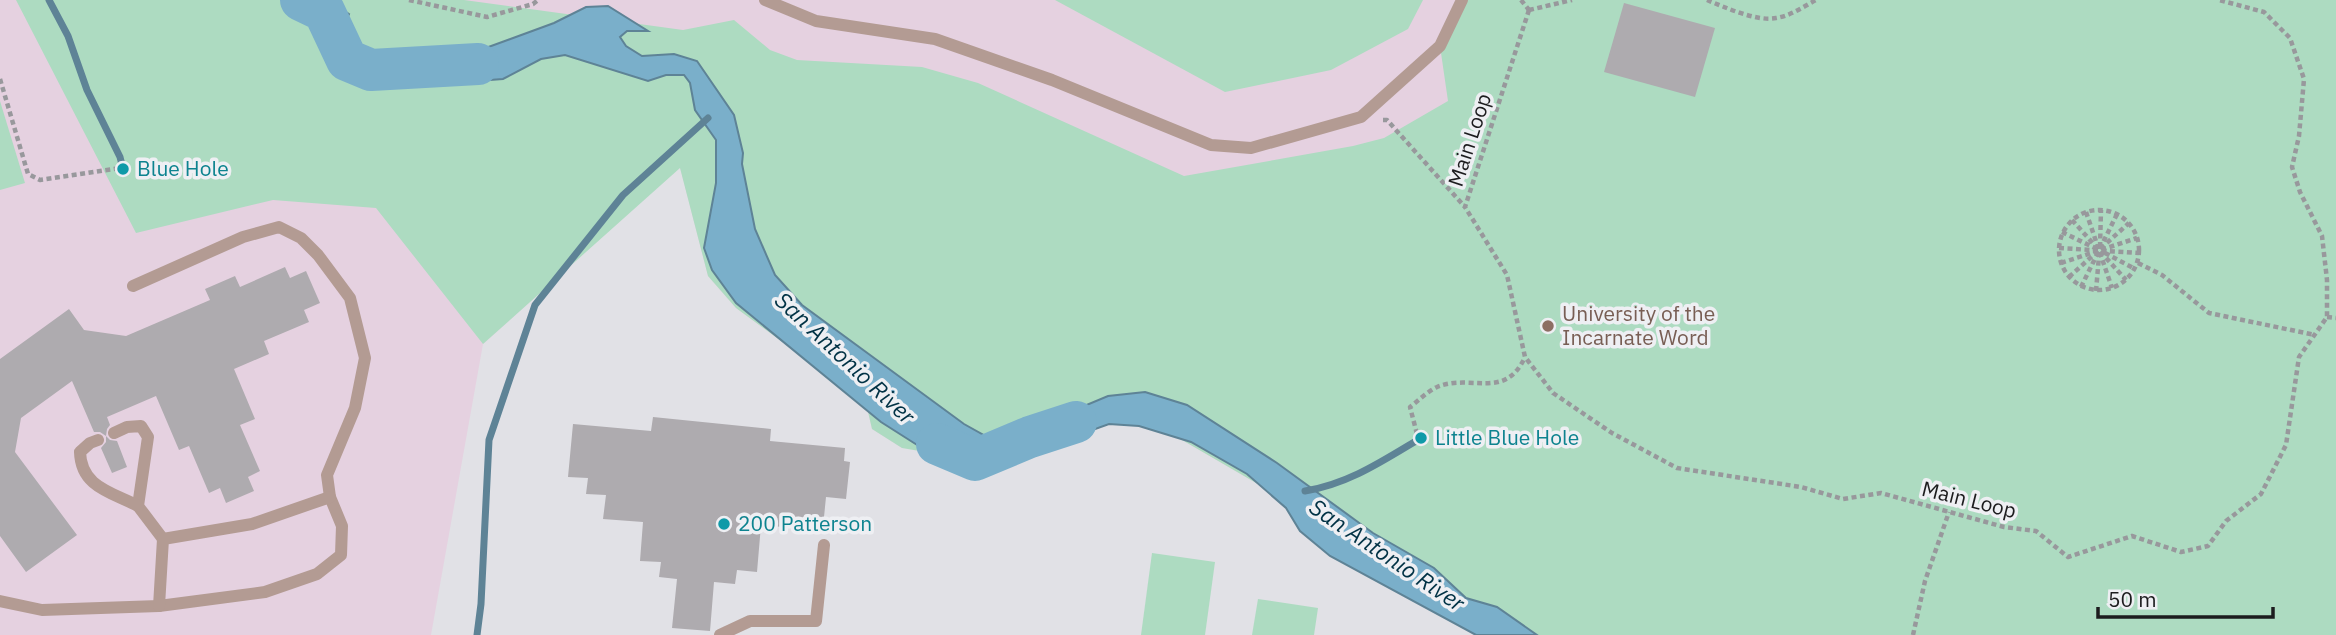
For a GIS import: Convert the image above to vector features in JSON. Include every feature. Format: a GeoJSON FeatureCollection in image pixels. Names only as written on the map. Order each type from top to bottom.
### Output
{"type":"FeatureCollection","features":[{"type":"Feature","properties":{"kind":"lane"},"geometry":{"type":"LineString","coordinates":[[765,0],[816,21],[935,39],[1052,80],[1211,145],[1251,148],[1361,117],[1440,46],[1462,0]]}},
{"type":"Feature","properties":{"kind":"lane"},"geometry":{"type":"LineString","coordinates":[[0,601],[42,610],[159,606],[265,592],[317,574],[341,555],[342,526],[330,497],[327,475],[355,408],[365,358],[350,298],[318,256],[301,239],[279,227],[243,237],[133,286]]}},
{"type":"Feature","properties":{"kind":"lane"},"geometry":{"type":"LineString","coordinates":[[114,433],[127,427],[141,426],[148,437],[138,506]]}},
{"type":"Feature","properties":{"kind":"lane"},"geometry":{"type":"LineString","coordinates":[[98,440],[80,452],[80,466],[89,480],[138,506],[163,539],[159,606]]}},
{"type":"Feature","properties":{"kind":"lane"},"geometry":{"type":"LineString","coordinates":[[163,539],[252,524],[330,497]]}},
{"type":"Feature","properties":{"kind":"lane"},"geometry":{"type":"LineString","coordinates":[[720,635],[750,621],[816,621],[824,545]]}},
{"type":"Feature","properties":{"kind":"path"},"geometry":{"type":"LineString","coordinates":[[409,0],[487,17],[533,4],[538,0]]}},
{"type":"Feature","properties":{"kind":"path"},"geometry":{"type":"LineString","coordinates":[[1521,0],[1529,10],[1572,0]]}},
{"type":"Feature","properties":{"kind":"path"},"geometry":{"type":"LineString","coordinates":[[1707,0],[1741,13],[1774,19],[1798,11],[1816,0]]}},
{"type":"Feature","properties":{"kind":"path"},"geometry":{"type":"LineString","coordinates":[[2219,0],[2264,12],[2290,38],[2304,79],[2299,136],[2292,167],[2300,192],[2322,236],[2327,280],[2327,317],[2336,318]]}},
{"type":"Feature","properties":{"kind":"path","name":"Main Loop"},"geometry":{"type":"LineString","coordinates":[[1529,10],[1465,208],[1507,275],[1525,357],[1553,393],[1612,433],[1677,468],[1801,487],[1843,499],[1881,493],[2004,527],[2036,531],[2068,557],[2132,536],[2181,552],[2208,546],[2227,521],[2261,494],[2286,445],[2299,357],[2327,317]]}},
{"type":"Feature","properties":{"kind":"path"},"geometry":{"type":"LineString","coordinates":[[0,79],[28,174],[40,180],[120,168]]}},
{"type":"Feature","properties":{"kind":"path"},"geometry":{"type":"LineString","coordinates":[[1361,117],[1387,120],[1465,208]]}},
{"type":"Feature","properties":{"kind":"path"},"geometry":{"type":"LineString","coordinates":[[2096,290],[2101,210]]}},
{"type":"Feature","properties":{"kind":"path"},"geometry":{"type":"LineString","coordinates":[[2101,210],[2117,214],[2129,223],[2137,238],[2139,253],[2136,266],[2126,280],[2112,288],[2096,290],[2081,287],[2068,277],[2061,263],[2059,248],[2062,232],[2072,220],[2086,212],[2101,210]]}},
{"type":"Feature","properties":{"kind":"path"},"geometry":{"type":"LineString","coordinates":[[2086,212],[2112,288]]}},
{"type":"Feature","properties":{"kind":"path"},"geometry":{"type":"LineString","coordinates":[[2081,287],[2117,214]]}},
{"type":"Feature","properties":{"kind":"path"},"geometry":{"type":"LineString","coordinates":[[2072,220],[2126,280]]}},
{"type":"Feature","properties":{"kind":"path"},"geometry":{"type":"LineString","coordinates":[[2068,277],[2129,223]]}},
{"type":"Feature","properties":{"kind":"path"},"geometry":{"type":"LineString","coordinates":[[2062,232],[2099,251],[2162,275],[2209,313],[2315,335]]}},
{"type":"Feature","properties":{"kind":"path"},"geometry":{"type":"LineString","coordinates":[[2061,263],[2137,238]]}},
{"type":"Feature","properties":{"kind":"path"},"geometry":{"type":"LineString","coordinates":[[2059,248],[2139,253]]}},
{"type":"Feature","properties":{"kind":"path"},"geometry":{"type":"LineString","coordinates":[[1417,434],[1410,407],[1437,387],[1470,382],[1496,385],[1520,370],[1525,357]]}},
{"type":"Feature","properties":{"kind":"path"},"geometry":{"type":"LineString","coordinates":[[1913,635],[1925,581],[1949,512]]}},
{"type":"Feature","properties":{"kind":"shaded area","name":"University of the Incarnate Word"},"geometry":{"type":"Polygon","coordinates":[[[0,0],[2336,0],[2336,635],[1292,504],[1158,426],[1097,405],[1056,407],[975,447],[902,448],[872,429],[866,403],[736,308],[708,276],[680,167],[483,344],[431,635],[0,635],[0,0]]]}},
{"type":"Feature","properties":{"kind":"green space","name":"University of the Incarnate Word"},"geometry":{"type":"Polygon","coordinates":[[[16,0],[464,0],[683,30],[734,20],[770,50],[797,60],[922,67],[978,83],[1184,176],[1384,138],[1448,101],[1440,46],[1462,0],[2336,0],[2336,635],[1484,635],[1292,504],[1158,426],[1097,405],[1056,407],[975,447],[943,455],[902,448],[872,429],[866,403],[736,308],[708,276],[680,168],[483,344],[376,208],[273,200],[136,233],[16,0]]]}},
{"type":"Feature","properties":{"kind":"green space"},"geometry":{"type":"Polygon","coordinates":[[[1055,0],[1423,0],[1408,29],[1331,70],[1225,92],[1055,0]]]}},
{"type":"Feature","properties":{"kind":"green space"},"geometry":{"type":"Polygon","coordinates":[[[0,101],[25,183],[0,190],[0,101]]]}},
{"type":"Feature","properties":{"kind":"green space"},"geometry":{"type":"Polygon","coordinates":[[[1152,553],[1215,562],[1205,635],[1141,635],[1152,553]]]}},
{"type":"Feature","properties":{"kind":"green space"},"geometry":{"type":"Polygon","coordinates":[[[1258,599],[1318,608],[1314,635],[1252,635],[1258,599]]]}},
{"type":"Feature","properties":{"kind":"water"},"geometry":{"type":"Polygon","coordinates":[[[284,0],[328,0],[349,14],[341,31],[354,53],[414,72],[428,60],[430,50],[445,47],[483,49],[554,23],[586,7],[608,6],[648,31],[627,31],[620,37],[626,46],[642,56],[674,54],[697,61],[734,115],[755,229],[775,275],[802,305],[964,424],[996,442],[979,474],[969,478],[881,422],[736,303],[712,270],[704,248],[716,183],[716,140],[695,110],[690,83],[684,75],[666,75],[648,81],[565,55],[541,59],[503,79],[422,85],[364,79],[343,66],[321,20],[284,0]]]}},
{"type":"Feature","properties":{"kind":"water"},"geometry":{"type":"Polygon","coordinates":[[[1145,392],[1187,405],[1277,463],[1373,533],[1434,568],[1466,598],[1497,607],[1537,635],[1476,635],[1330,556],[1300,531],[1286,508],[1247,474],[1191,442],[1139,426],[1109,424],[1009,460],[1029,429],[1108,396],[1145,392]]]}},
{"type":"Feature","properties":{"kind":"building"},"geometry":{"type":"Polygon","coordinates":[[[1624,3],[1715,28],[1695,97],[1604,72],[1624,3]]]}},
{"type":"Feature","properties":{"kind":"building"},"geometry":{"type":"Polygon","coordinates":[[[285,267],[290,278],[306,271],[320,303],[304,310],[309,322],[264,341],[269,354],[234,369],[255,419],[240,425],[260,471],[248,477],[254,491],[226,503],[220,488],[209,493],[189,446],[179,450],[156,396],[107,417],[110,425],[106,436],[94,432],[72,381],[21,418],[15,452],[77,535],[26,572],[0,536],[0,359],[69,309],[84,330],[126,336],[210,300],[205,289],[235,276],[240,287],[285,267]]]}},
{"type":"Feature","properties":{"kind":"building","name":"200 Patterson"},"geometry":{"type":"Polygon","coordinates":[[[653,417],[771,429],[770,441],[845,448],[844,461],[850,462],[846,499],[826,497],[824,517],[804,516],[803,529],[761,525],[757,572],[737,570],[735,584],[714,582],[710,631],[672,628],[677,579],[659,577],[661,562],[640,561],[643,522],[603,519],[606,495],[586,494],[588,478],[568,477],[573,424],[651,431],[653,417]]]}},
{"type":"Feature","properties":{"kind":"building"},"geometry":{"type":"Polygon","coordinates":[[[106,436],[117,441],[127,467],[112,473],[101,448],[106,442],[106,436]]]}},
{"type":"Feature","properties":{"kind":"waterway"},"geometry":{"type":"LineString","coordinates":[[49,0],[68,36],[87,90],[120,157],[123,169]]}},
{"type":"Feature","properties":{"kind":"waterway","name":"San Antonio River"},"geometry":{"type":"LineString","coordinates":[[301,0],[324,11],[347,60],[371,70],[478,64]]}},
{"type":"Feature","properties":{"kind":"waterway"},"geometry":{"type":"LineString","coordinates":[[477,635],[489,440],[535,305],[623,195],[708,118]]}},
{"type":"Feature","properties":{"kind":"waterway","name":"San Antonio River"},"geometry":{"type":"LineString","coordinates":[[937,444],[975,460],[1030,437],[1076,422]]}},
{"type":"Feature","properties":{"kind":"waterway"},"geometry":{"type":"LineString","coordinates":[[1305,491],[1351,477],[1421,438]]}},
{"type":"Feature","properties":{"kind":"place","name":"Blue Hole"},"geometry":{"type":"Point","coordinates":[123,169]}},
{"type":"Feature","properties":{"kind":"place","name":"University of the Incarnate Word"},"geometry":{"type":"Point","coordinates":[1548,326]}},
{"type":"Feature","properties":{"kind":"place","name":"Little Blue Hole"},"geometry":{"type":"Point","coordinates":[1421,438]}},
{"type":"Feature","properties":{"kind":"place","name":"200 Patterson"},"geometry":{"type":"Point","coordinates":[724,524]}}]}
